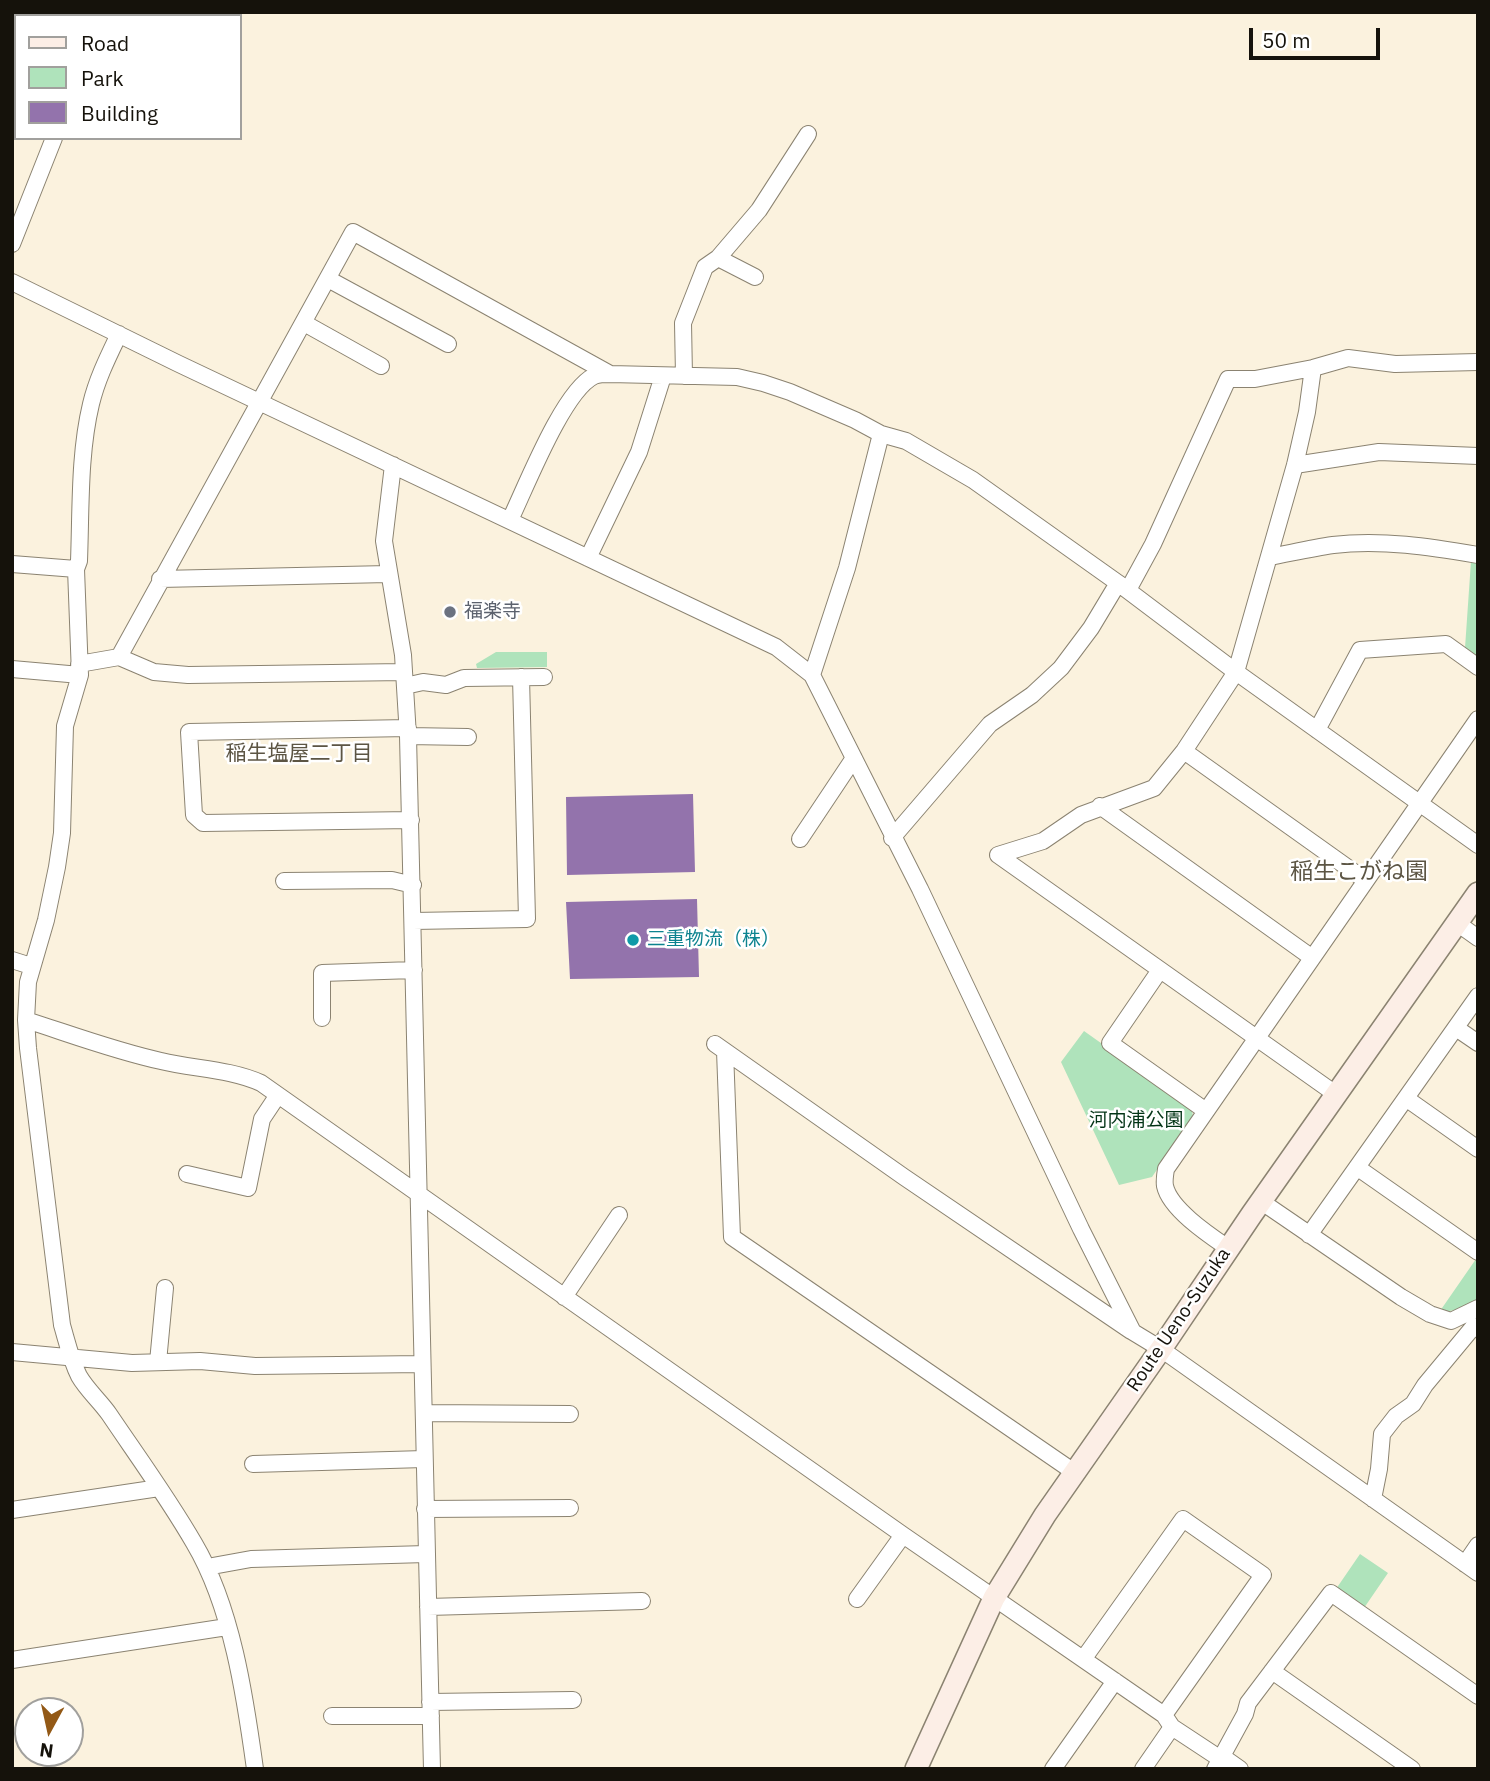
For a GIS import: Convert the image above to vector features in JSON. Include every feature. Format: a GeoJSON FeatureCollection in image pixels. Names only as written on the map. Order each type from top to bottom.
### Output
{"type":"FeatureCollection","features":[{"type":"Feature","properties":{"kind":"main road","name":"Route Ueno-Suzuka"},"geometry":{"type":"LineString","coordinates":[[916,1769],[994,1598],[1039,1524],[1228,1248],[1478,893]]}},
{"type":"Feature","properties":{"kind":"street"},"geometry":{"type":"LineString","coordinates":[[684,376],[683,323],[705,267],[718,258],[759,210],[808,134]]}},
{"type":"Feature","properties":{"kind":"street"},"geometry":{"type":"LineString","coordinates":[[12,244],[53,140]]}},
{"type":"Feature","properties":{"kind":"street"},"geometry":{"type":"LineString","coordinates":[[119,657],[353,232],[610,374]]}},
{"type":"Feature","properties":{"kind":"street"},"geometry":{"type":"LineString","coordinates":[[718,258],[755,277]]}},
{"type":"Feature","properties":{"kind":"street"},"geometry":{"type":"LineString","coordinates":[[328,279],[448,344]]}},
{"type":"Feature","properties":{"kind":"street"},"geometry":{"type":"LineString","coordinates":[[12,282],[776,647],[812,675],[920,889],[1069,1204],[1133,1332]]}},
{"type":"Feature","properties":{"kind":"street"},"geometry":{"type":"LineString","coordinates":[[304,323],[381,366]]}},
{"type":"Feature","properties":{"kind":"street"},"geometry":{"type":"LineString","coordinates":[[119,334],[103,367],[91,405],[85,448],[79,561],[76,569],[79,670],[65,726],[62,834],[46,920],[31,966],[26,1020],[62,1325],[80,1377],[159,1488],[207,1567],[227,1627],[247,1713],[255,1769]]}},
{"type":"Feature","properties":{"kind":"street"},"geometry":{"type":"LineString","coordinates":[[892,838],[990,724],[1032,695],[1061,668],[1123,586],[1153,544],[1228,379],[1255,379],[1348,358],[1395,364],[1478,362]]}},
{"type":"Feature","properties":{"kind":"street"},"geometry":{"type":"LineString","coordinates":[[1313,368],[1307,412],[1295,464],[1236,672],[1184,751],[1154,788],[1081,815],[1043,841],[998,855],[1337,1095]]}},
{"type":"Feature","properties":{"kind":"street"},"geometry":{"type":"LineString","coordinates":[[510,520],[563,411],[579,388],[595,376],[610,374],[737,377],[764,383],[855,420],[881,435],[906,442],[972,480],[1123,586],[1236,672],[1478,845]]}},
{"type":"Feature","properties":{"kind":"street"},"geometry":{"type":"LineString","coordinates":[[588,558],[639,452],[663,376]]}},
{"type":"Feature","properties":{"kind":"street"},"geometry":{"type":"LineString","coordinates":[[812,675],[847,568],[881,435]]}},
{"type":"Feature","properties":{"kind":"street"},"geometry":{"type":"LineString","coordinates":[[1295,464],[1379,452],[1478,456]]}},
{"type":"Feature","properties":{"kind":"street"},"geometry":{"type":"LineString","coordinates":[[393,465],[384,526],[388,574],[405,679],[408,732],[432,1769]]}},
{"type":"Feature","properties":{"kind":"street"},"geometry":{"type":"LineString","coordinates":[[1270,557],[1335,545],[1381,544],[1429,546],[1478,555]]}},
{"type":"Feature","properties":{"kind":"street"},"geometry":{"type":"LineString","coordinates":[[12,564],[76,569]]}},
{"type":"Feature","properties":{"kind":"street"},"geometry":{"type":"LineString","coordinates":[[160,579],[388,574]]}},
{"type":"Feature","properties":{"kind":"street"},"geometry":{"type":"LineString","coordinates":[[1317,730],[1360,650],[1446,644],[1478,667]]}},
{"type":"Feature","properties":{"kind":"street"},"geometry":{"type":"LineString","coordinates":[[12,669],[79,670],[119,657],[154,672],[188,675],[405,679],[446,685],[464,678],[544,677]]}},
{"type":"Feature","properties":{"kind":"street"},"geometry":{"type":"LineString","coordinates":[[413,921],[527,919],[521,677]]}},
{"type":"Feature","properties":{"kind":"street"},"geometry":{"type":"LineString","coordinates":[[1228,1248],[1189,1220],[1167,1192],[1164,1184],[1166,1169],[1478,719]]}},
{"type":"Feature","properties":{"kind":"street"},"geometry":{"type":"LineString","coordinates":[[411,820],[203,823],[194,815],[189,732],[408,732],[468,737]]}},
{"type":"Feature","properties":{"kind":"street"},"geometry":{"type":"LineString","coordinates":[[1184,751],[1365,880]]}},
{"type":"Feature","properties":{"kind":"street"},"geometry":{"type":"LineString","coordinates":[[800,839],[854,758]]}},
{"type":"Feature","properties":{"kind":"street"},"geometry":{"type":"LineString","coordinates":[[1100,806],[1311,957]]}},
{"type":"Feature","properties":{"kind":"street"},"geometry":{"type":"LineString","coordinates":[[284,881],[392,880],[413,885]]}},
{"type":"Feature","properties":{"kind":"street"},"geometry":{"type":"LineString","coordinates":[[1457,923],[1478,938]]}},
{"type":"Feature","properties":{"kind":"street"},"geometry":{"type":"LineString","coordinates":[[12,960],[31,966]]}},
{"type":"Feature","properties":{"kind":"street"},"geometry":{"type":"LineString","coordinates":[[322,1018],[322,973],[414,970]]}},
{"type":"Feature","properties":{"kind":"street"},"geometry":{"type":"LineString","coordinates":[[1160,971],[1110,1043],[1206,1111]]}},
{"type":"Feature","properties":{"kind":"street"},"geometry":{"type":"LineString","coordinates":[[1309,1235],[1478,996]]}},
{"type":"Feature","properties":{"kind":"street"},"geometry":{"type":"LineString","coordinates":[[26,1020],[157,1060],[188,1068],[244,1075],[261,1083],[903,1535],[1084,1658],[1216,1756],[1219,1763]]}},
{"type":"Feature","properties":{"kind":"street"},"geometry":{"type":"LineString","coordinates":[[1456,1028],[1478,1043]]}},
{"type":"Feature","properties":{"kind":"street"},"geometry":{"type":"LineString","coordinates":[[1074,1472],[733,1237],[720,1048],[904,1177],[1161,1349],[1471,1569],[1478,1545]]}},
{"type":"Feature","properties":{"kind":"street"},"geometry":{"type":"LineString","coordinates":[[187,1174],[248,1188],[262,1119],[278,1095]]}},
{"type":"Feature","properties":{"kind":"street"},"geometry":{"type":"LineString","coordinates":[[1407,1100],[1478,1149]]}},
{"type":"Feature","properties":{"kind":"street"},"geometry":{"type":"LineString","coordinates":[[1358,1168],[1478,1252]]}},
{"type":"Feature","properties":{"kind":"street"},"geometry":{"type":"LineString","coordinates":[[1262,1202],[1430,1314],[1451,1321],[1478,1308]]}},
{"type":"Feature","properties":{"kind":"street"},"geometry":{"type":"LineString","coordinates":[[564,1297],[619,1215]]}},
{"type":"Feature","properties":{"kind":"street"},"geometry":{"type":"LineString","coordinates":[[158,1362],[164,1288]]}},
{"type":"Feature","properties":{"kind":"street"},"geometry":{"type":"LineString","coordinates":[[1373,1499],[1382,1434],[1396,1416],[1413,1404],[1425,1385],[1474,1326],[1478,1329]]}},
{"type":"Feature","properties":{"kind":"street"},"geometry":{"type":"LineString","coordinates":[[12,1352],[132,1363],[201,1361],[255,1366],[422,1364]]}},
{"type":"Feature","properties":{"kind":"street"},"geometry":{"type":"LineString","coordinates":[[424,1413],[570,1414]]}},
{"type":"Feature","properties":{"kind":"street"},"geometry":{"type":"LineString","coordinates":[[253,1464],[424,1459]]}},
{"type":"Feature","properties":{"kind":"street"},"geometry":{"type":"LineString","coordinates":[[12,1510],[159,1488]]}},
{"type":"Feature","properties":{"kind":"street"},"geometry":{"type":"LineString","coordinates":[[425,1509],[570,1508]]}},
{"type":"Feature","properties":{"kind":"street"},"geometry":{"type":"LineString","coordinates":[[1084,1658],[1183,1520],[1263,1575],[1168,1721],[1143,1769]]}},
{"type":"Feature","properties":{"kind":"street"},"geometry":{"type":"LineString","coordinates":[[857,1599],[903,1535]]}},
{"type":"Feature","properties":{"kind":"street"},"geometry":{"type":"LineString","coordinates":[[207,1567],[251,1559],[426,1554]]}},
{"type":"Feature","properties":{"kind":"street"},"geometry":{"type":"LineString","coordinates":[[1219,1763],[1248,1703],[1331,1593],[1478,1696]]}},
{"type":"Feature","properties":{"kind":"street"},"geometry":{"type":"LineString","coordinates":[[428,1607],[642,1601]]}},
{"type":"Feature","properties":{"kind":"street"},"geometry":{"type":"LineString","coordinates":[[12,1660],[227,1627]]}},
{"type":"Feature","properties":{"kind":"street"},"geometry":{"type":"LineString","coordinates":[[1272,1671],[1412,1769]]}},
{"type":"Feature","properties":{"kind":"street"},"geometry":{"type":"LineString","coordinates":[[1053,1769],[1115,1681]]}},
{"type":"Feature","properties":{"kind":"street"},"geometry":{"type":"LineString","coordinates":[[332,1716],[573,1699]]}},
{"type":"Feature","properties":{"kind":"street"},"geometry":{"type":"LineString","coordinates":[[1219,1763],[1240,1769]]}},
{"type":"Feature","properties":{"kind":"green space"},"geometry":{"type":"Polygon","coordinates":[[[1471,561],[1478,563],[1478,657],[1465,648],[1471,561]]]}},
{"type":"Feature","properties":{"kind":"green space"},"geometry":{"type":"Polygon","coordinates":[[[496,652],[547,652],[547,667],[477,668],[476,664],[496,652]]]}},
{"type":"Feature","properties":{"kind":"green space","name":"河内浦公園"},"geometry":{"type":"Polygon","coordinates":[[[1084,1031],[1191,1107],[1193,1116],[1152,1177],[1119,1185],[1061,1062],[1084,1031]]]}},
{"type":"Feature","properties":{"kind":"green space"},"geometry":{"type":"Polygon","coordinates":[[[1476,1259],[1478,1300],[1455,1310],[1440,1311],[1476,1259]]]}},
{"type":"Feature","properties":{"kind":"green space"},"geometry":{"type":"Polygon","coordinates":[[[1360,1554],[1388,1573],[1364,1608],[1336,1589],[1360,1554]]]}},
{"type":"Feature","properties":{"kind":"building","name":"三重物流（株）"},"geometry":{"type":"Polygon","coordinates":[[[693,794],[695,872],[567,875],[566,797],[693,794]]]}},
{"type":"Feature","properties":{"kind":"building","name":"三重物流（株）"},"geometry":{"type":"Polygon","coordinates":[[[697,899],[699,977],[570,979],[566,902],[697,899]]]}},
{"type":"Feature","properties":{"kind":"place","name":"福楽寺"},"geometry":{"type":"Point","coordinates":[450,612]}},
{"type":"Feature","properties":{"kind":"place","name":"三重物流（株）"},"geometry":{"type":"Point","coordinates":[633,940]}},
{"type":"Feature","properties":{"kind":"district","name":"稲生塩屋二丁目"},"geometry":{"type":"Point","coordinates":[299,754]}},
{"type":"Feature","properties":{"kind":"district","name":"稲生こがね園"},"geometry":{"type":"Point","coordinates":[1359,872]}}]}
